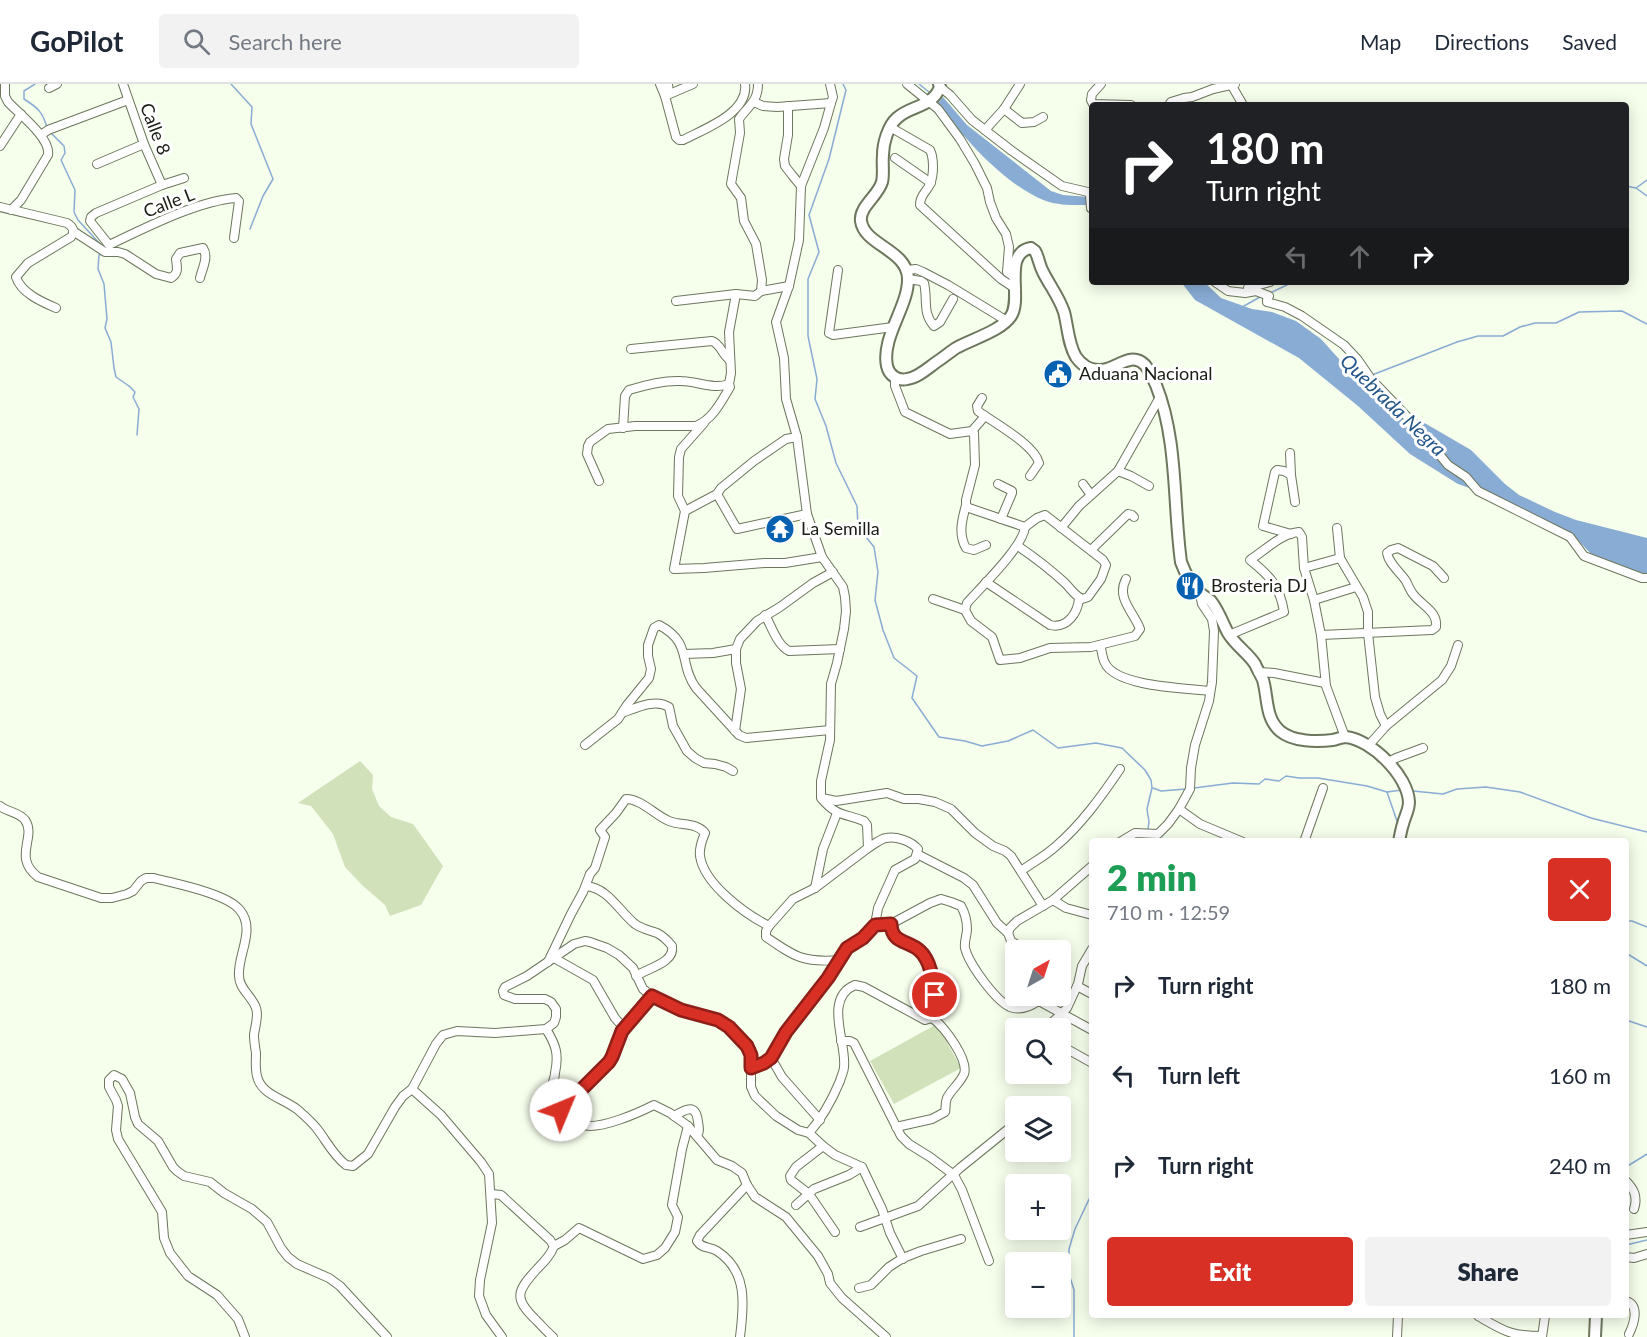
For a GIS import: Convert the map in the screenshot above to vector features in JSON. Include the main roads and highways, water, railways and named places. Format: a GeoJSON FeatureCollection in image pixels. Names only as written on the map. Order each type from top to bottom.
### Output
{"type":"FeatureCollection","features":[{"type":"Feature","properties":{"kind":"main road"},"geometry":{"type":"LineString","coordinates":[[936,93],[896,118],[890,127],[883,153],[882,182],[879,190],[862,213],[863,230],[896,256],[908,274],[905,298],[893,327],[886,357],[889,372],[895,378],[905,380],[913,377],[956,348],[1007,321],[1014,310],[1016,301],[1014,277],[1018,256],[1026,249],[1031,248],[1035,251],[1064,311],[1072,347],[1081,364],[1103,370],[1130,359],[1137,360],[1147,367],[1160,397],[1170,442],[1181,562],[1200,594],[1209,599],[1218,612],[1228,635],[1254,662],[1263,680],[1273,722],[1292,738],[1335,740],[1345,737],[1369,745],[1388,762],[1402,779],[1409,800],[1400,838]]}},
{"type":"Feature","properties":{"kind":"main road"},"geometry":{"type":"LineString","coordinates":[[1595,1337],[1596,1318]]}},
{"type":"Feature","properties":{"kind":"water"},"geometry":{"type":"Polygon","coordinates":[[[943,97],[967,125],[1051,191],[1063,195],[1089,197],[1089,205],[1052,203],[1016,185],[986,160],[938,103],[943,97]]]}},
{"type":"Feature","properties":{"kind":"water","name":"Quebrada Negra"},"geometry":{"type":"Polygon","coordinates":[[[1183,285],[1207,285],[1221,298],[1296,321],[1321,339],[1366,389],[1471,450],[1519,495],[1576,520],[1647,538],[1647,574],[1619,570],[1594,557],[1571,533],[1458,484],[1410,454],[1358,406],[1299,358],[1195,300],[1183,285]]]}},
{"type":"Feature","properties":{"kind":"waterway"},"geometry":{"type":"LineString","coordinates":[[35,84],[24,91],[24,99],[39,111],[47,128]]}},
{"type":"Feature","properties":{"kind":"waterway"},"geometry":{"type":"LineString","coordinates":[[231,84],[252,107],[251,124],[273,179],[263,196],[250,229]]}},
{"type":"Feature","properties":{"kind":"waterway"},"geometry":{"type":"LineString","coordinates":[[843,84],[846,90],[829,159],[809,215],[819,252],[808,279],[808,336],[817,379],[815,399],[826,426],[836,463],[857,506],[858,527],[874,547],[878,572],[875,600],[894,658],[917,676],[912,698],[939,737],[982,746],[1008,741],[1033,730],[1058,748],[1096,743],[1122,748],[1145,770],[1151,780],[1152,788],[1147,809],[1148,829]]}},
{"type":"Feature","properties":{"kind":"waterway","name":"Quebrada Negra"},"geometry":{"type":"LineString","coordinates":[[919,84],[930,93]]}},
{"type":"Feature","properties":{"kind":"waterway"},"geometry":{"type":"LineString","coordinates":[[50,132],[64,146],[65,153],[61,160],[75,190],[74,212],[78,220],[101,245]]}},
{"type":"Feature","properties":{"kind":"waterway"},"geometry":{"type":"LineString","coordinates":[[1629,187],[1636,188],[1647,180]]}},
{"type":"Feature","properties":{"kind":"waterway"},"geometry":{"type":"LineString","coordinates":[[1636,188],[1647,196]]}},
{"type":"Feature","properties":{"kind":"waterway"},"geometry":{"type":"LineString","coordinates":[[102,254],[99,255],[98,269],[104,284],[107,319],[105,328],[111,342],[116,377],[135,392],[133,397],[139,409],[137,435]]}},
{"type":"Feature","properties":{"kind":"waterway"},"geometry":{"type":"LineString","coordinates":[[1270,293],[1287,285]]}},
{"type":"Feature","properties":{"kind":"waterway"},"geometry":{"type":"LineString","coordinates":[[1244,306],[1260,297]]}},
{"type":"Feature","properties":{"kind":"waterway"},"geometry":{"type":"LineString","coordinates":[[1372,375],[1457,342],[1478,336],[1503,336],[1520,327],[1535,323],[1556,323],[1579,312],[1622,311],[1647,324]]}},
{"type":"Feature","properties":{"kind":"waterway"},"geometry":{"type":"LineString","coordinates":[[1358,381],[1367,377]]}},
{"type":"Feature","properties":{"kind":"waterway"},"geometry":{"type":"LineString","coordinates":[[1194,788],[1233,783],[1259,784],[1265,779],[1279,781],[1286,776],[1318,778],[1367,786],[1387,792],[1402,790]]}},
{"type":"Feature","properties":{"kind":"waterway"},"geometry":{"type":"LineString","coordinates":[[1413,791],[1443,794],[1457,789],[1486,787],[1520,792],[1591,818],[1647,832]]}},
{"type":"Feature","properties":{"kind":"waterway"},"geometry":{"type":"LineString","coordinates":[[1153,788],[1161,791],[1186,789]]}},
{"type":"Feature","properties":{"kind":"waterway"},"geometry":{"type":"LineString","coordinates":[[1387,792],[1398,824]]}},
{"type":"Feature","properties":{"kind":"waterway"},"geometry":{"type":"LineString","coordinates":[[1629,921],[1647,927]]}},
{"type":"Feature","properties":{"kind":"waterway"},"geometry":{"type":"LineString","coordinates":[[1629,955],[1647,966]]}},
{"type":"Feature","properties":{"kind":"waterway"},"geometry":{"type":"LineString","coordinates":[[1629,1021],[1647,1027]]}},
{"type":"Feature","properties":{"kind":"waterway"},"geometry":{"type":"LineString","coordinates":[[1629,1165],[1647,1154]]}},
{"type":"Feature","properties":{"kind":"waterway"},"geometry":{"type":"LineString","coordinates":[[1074,1337],[1074,1290],[1069,1274],[1069,1249],[1075,1229],[1089,1199]]}},
{"type":"Feature","properties":{"kind":"waterway"},"geometry":{"type":"LineString","coordinates":[[1629,1244],[1647,1240]]}},
{"type":"Feature","properties":{"kind":"place","name":"Aduana Nacional"},"geometry":{"type":"Point","coordinates":[1058,374]}},
{"type":"Feature","properties":{"kind":"place","name":"La Semilla"},"geometry":{"type":"Point","coordinates":[780,529]}},
{"type":"Feature","properties":{"kind":"place","name":"Brosteria DJ"},"geometry":{"type":"Point","coordinates":[1190,586]}}]}
